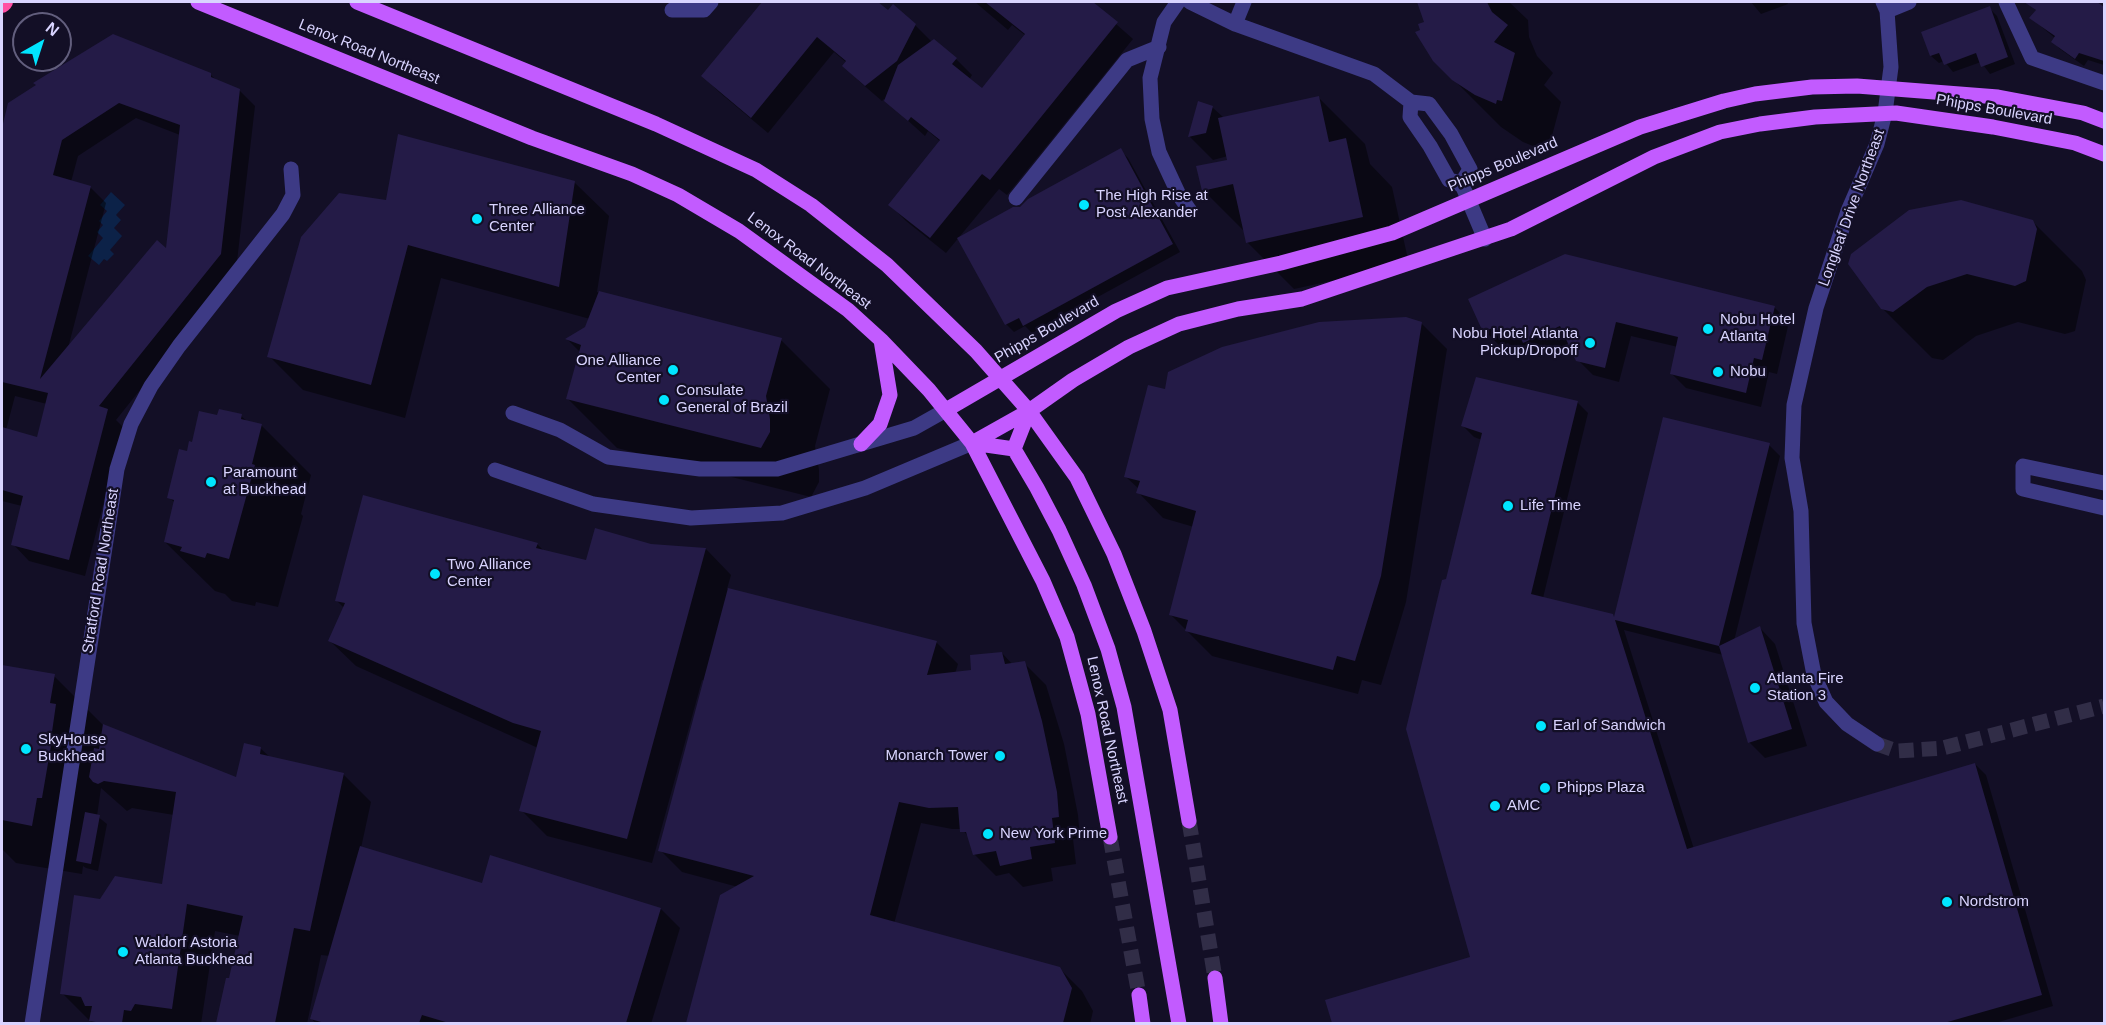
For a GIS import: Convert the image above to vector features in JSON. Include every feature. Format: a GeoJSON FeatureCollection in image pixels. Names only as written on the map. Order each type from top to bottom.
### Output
{"type":"FeatureCollection","features":[{"type":"Feature","properties":{"kind":"main road","name":"Lenox Road Northeast"},"geometry":{"type":"LineString","coordinates":[[198,2],[532,138],[632,174],[678,195],[739,231],[848,310],[881,340],[929,390],[972,443],[1043,581],[1067,637],[1088,714],[1110,837]]}},
{"type":"Feature","properties":{"kind":"main road"},"geometry":{"type":"LineString","coordinates":[[357,2],[645,120],[756,170],[811,205],[887,265],[1002,378],[1029,411],[1077,478],[1114,554],[1144,630],[1170,710],[1189,821]]}},
{"type":"Feature","properties":{"kind":"main road","name":"Phipps Boulevard"},"geometry":{"type":"LineString","coordinates":[[946,410],[1116,311],[1167,288],[1281,263],[1392,233],[1466,193],[1640,127],[1724,101],[1755,94],[1812,87],[1857,86],[1998,97],[2083,113],[2104,121]]}},
{"type":"Feature","properties":{"kind":"main road","name":"Phipps Boulevard"},"geometry":{"type":"LineString","coordinates":[[972,443],[1029,411],[1073,380],[1129,347],[1179,324],[1238,309],[1302,299],[1522,225],[1654,158],[1720,132],[1815,117],[1896,113],[1993,127],[2075,143],[2104,154]]}},
{"type":"Feature","properties":{"kind":"main road"},"geometry":{"type":"LineString","coordinates":[[861,444],[880,424],[890,395],[881,340]]}},
{"type":"Feature","properties":{"kind":"main road"},"geometry":{"type":"LineString","coordinates":[[1014,449],[1029,411]]}},
{"type":"Feature","properties":{"kind":"main road"},"geometry":{"type":"LineString","coordinates":[[972,443],[1014,449]]}},
{"type":"Feature","properties":{"kind":"main road"},"geometry":{"type":"LineString","coordinates":[[1014,449],[1059,530],[1084,585],[1108,649],[1124,707],[1179,1023]]}},
{"type":"Feature","properties":{"kind":"main road"},"geometry":{"type":"LineString","coordinates":[[1215,978],[1221,1023]]}},
{"type":"Feature","properties":{"kind":"main road"},"geometry":{"type":"LineString","coordinates":[[1139,995],[1143,1023]]}},
{"type":"Feature","properties":{"kind":"street"},"geometry":{"type":"LineString","coordinates":[[672,10],[704,10],[711,2]]}},
{"type":"Feature","properties":{"kind":"street"},"geometry":{"type":"LineString","coordinates":[[1178,2],[1164,22],[1150,78],[1152,119],[1159,152],[1179,195],[1190,211]]}},
{"type":"Feature","properties":{"kind":"street"},"geometry":{"type":"LineString","coordinates":[[1190,2],[1235,24],[1374,74],[1411,102],[1429,104],[1451,134],[1470,168],[1464,179],[1466,193],[1485,238]]}},
{"type":"Feature","properties":{"kind":"street"},"geometry":{"type":"LineString","coordinates":[[1235,24],[1244,2]]}},
{"type":"Feature","properties":{"kind":"street"},"geometry":{"type":"LineString","coordinates":[[1885,6],[1909,2]]}},
{"type":"Feature","properties":{"kind":"street"},"geometry":{"type":"LineString","coordinates":[[2006,2],[2032,58],[2104,83]]}},
{"type":"Feature","properties":{"kind":"street","name":"Longleaf Drive Northeast"},"geometry":{"type":"LineString","coordinates":[[1877,744],[1847,724],[1826,702],[1814,675],[1804,622],[1801,511],[1792,458],[1794,405],[1816,308],[1848,211],[1876,144],[1885,113],[1891,68],[1885,6]]}},
{"type":"Feature","properties":{"kind":"street"},"geometry":{"type":"LineString","coordinates":[[1016,198],[1127,60],[1159,47]]}},
{"type":"Feature","properties":{"kind":"street"},"geometry":{"type":"LineString","coordinates":[[1411,102],[1410,117],[1449,180],[1457,182],[1466,193]]}},
{"type":"Feature","properties":{"kind":"street","name":"Stratford Road Northeast"},"geometry":{"type":"LineString","coordinates":[[32,1023],[117,469],[131,424],[151,386],[179,346],[283,214],[293,195],[291,169]]}},
{"type":"Feature","properties":{"kind":"street"},"geometry":{"type":"LineString","coordinates":[[513,413],[560,430],[608,457],[700,469],[777,470],[914,429],[946,410]]}},
{"type":"Feature","properties":{"kind":"street"},"geometry":{"type":"LineString","coordinates":[[495,470],[593,504],[692,518],[782,513],[865,488],[972,443]]}},
{"type":"Feature","properties":{"kind":"street"},"geometry":{"type":"LineString","coordinates":[[2104,483],[2023,466],[2023,489],[2104,508]]}},
{"type":"Feature","properties":{"kind":"water"},"geometry":{"type":"Polygon","coordinates":[[[111,192],[125,205],[116,215],[121,220],[114,228],[122,236],[110,250],[114,254],[107,261],[104,259],[99,265],[88,256],[103,238],[97,232],[103,225],[99,221],[107,211],[100,205],[111,192]]]}},
{"type":"Feature","properties":{"kind":"building"},"geometry":{"type":"Polygon","coordinates":[[[762,2],[878,2],[888,10],[893,4],[916,24],[897,61],[865,86],[842,66],[846,61],[817,37],[751,118],[701,76],[762,2]]]}},
{"type":"Feature","properties":{"kind":"building"},"geometry":{"type":"Polygon","coordinates":[[[985,2],[1093,2],[1118,22],[990,180],[982,174],[930,238],[888,205],[940,140],[911,117],[908,121],[884,101],[898,65],[934,39],[957,58],[952,64],[982,88],[1025,34],[985,2]]]}},
{"type":"Feature","properties":{"kind":"building"},"geometry":{"type":"Polygon","coordinates":[[[1417,2],[1487,2],[1492,12],[1508,25],[1494,42],[1515,53],[1502,101],[1497,100],[1496,104],[1475,95],[1452,80],[1433,61],[1415,32],[1420,30],[1418,24],[1424,22],[1417,2]]]}},
{"type":"Feature","properties":{"kind":"building"},"geometry":{"type":"Polygon","coordinates":[[[2024,2],[2097,2],[2104,7],[2104,61],[2079,53],[2075,59],[2051,42],[2055,36],[2029,18],[2036,10],[2024,2]]]}},
{"type":"Feature","properties":{"kind":"building"},"geometry":{"type":"Polygon","coordinates":[[[1990,6],[2008,57],[1981,67],[1976,53],[1944,65],[1939,53],[1930,56],[1921,32],[1990,6]]]}},
{"type":"Feature","properties":{"kind":"building"},"geometry":{"type":"Polygon","coordinates":[[[113,34],[211,73],[211,77],[240,89],[221,254],[99,406],[108,409],[69,560],[11,545],[23,496],[2,490],[2,427],[37,437],[48,393],[2,382],[2,128],[8,103],[36,85],[33,83],[51,72],[72,72],[72,59],[113,34]],[[119,103],[62,140],[53,175],[91,186],[40,379],[157,240],[166,248],[180,125],[119,103]]]}},
{"type":"Feature","properties":{"kind":"building"},"geometry":{"type":"Polygon","coordinates":[[[1319,96],[1329,142],[1346,138],[1363,217],[1246,243],[1233,184],[1202,191],[1196,166],[1227,160],[1218,118],[1319,96]]]}},
{"type":"Feature","properties":{"kind":"building"},"geometry":{"type":"Polygon","coordinates":[[[1198,101],[1213,106],[1206,133],[1188,137],[1198,101]]]}},
{"type":"Feature","properties":{"kind":"building"},"geometry":{"type":"Polygon","coordinates":[[[398,134],[575,181],[559,287],[408,245],[371,385],[267,357],[301,237],[339,193],[386,200],[398,134]]]}},
{"type":"Feature","properties":{"kind":"building","name":"The High Rise at Post Alexander"},"geometry":{"type":"Polygon","coordinates":[[[1121,148],[1173,244],[1023,326],[1019,318],[1005,325],[957,238],[1013,207],[1020,207],[1028,199],[1121,148]]]}},
{"type":"Feature","properties":{"kind":"building"},"geometry":{"type":"Polygon","coordinates":[[[1961,200],[2033,220],[2037,229],[2026,281],[2015,286],[1967,274],[1927,287],[1893,312],[1881,309],[1848,264],[1851,254],[1909,210],[1961,200]]]}},
{"type":"Feature","properties":{"kind":"building","name":"Nobu Hotel Atlanta"},"geometry":{"type":"Polygon","coordinates":[[[1565,254],[1775,306],[1762,360],[1754,358],[1746,393],[1670,374],[1678,337],[1616,322],[1605,368],[1576,361],[1560,326],[1523,343],[1516,328],[1499,336],[1495,327],[1483,332],[1468,299],[1565,254]]]}},
{"type":"Feature","properties":{"kind":"building","name":"One Alliance Center"},"geometry":{"type":"Polygon","coordinates":[[[599,291],[782,338],[766,396],[770,432],[761,448],[566,399],[581,345],[565,339],[585,327],[599,291]]]}},
{"type":"Feature","properties":{"kind":"building"},"geometry":{"type":"Polygon","coordinates":[[[1406,317],[1422,322],[1381,576],[1355,661],[1337,656],[1333,670],[1185,631],[1188,620],[1169,615],[1196,511],[1136,493],[1140,481],[1124,477],[1148,385],[1165,389],[1168,372],[1222,347],[1319,322],[1406,317]]]}},
{"type":"Feature","properties":{"kind":"building","name":"Phipps Plaza"},"geometry":{"type":"Polygon","coordinates":[[[1476,377],[1578,401],[1531,594],[1613,614],[1614,617],[1663,417],[1770,443],[1719,646],[1615,620],[1687,849],[1975,763],[2042,995],[1944,1023],[1332,1023],[1325,1000],[1470,957],[1406,729],[1442,580],[1446,579],[1482,433],[1461,426],[1476,377]]]}},
{"type":"Feature","properties":{"kind":"building","name":"Paramount at Buckhead"},"geometry":{"type":"Polygon","coordinates":[[[219,409],[242,414],[241,419],[262,424],[252,464],[255,465],[229,559],[207,553],[205,558],[180,551],[182,547],[164,542],[174,500],[167,498],[179,449],[187,451],[189,441],[192,442],[199,411],[217,415],[219,409]]]}},
{"type":"Feature","properties":{"kind":"building"},"geometry":{"type":"Polygon","coordinates":[[[363,495],[538,543],[536,548],[586,560],[595,528],[651,544],[706,548],[627,839],[519,811],[541,731],[513,723],[328,641],[345,603],[335,601],[363,495]]]}},
{"type":"Feature","properties":{"kind":"building"},"geometry":{"type":"Polygon","coordinates":[[[728,588],[937,641],[927,675],[971,670],[970,655],[1002,652],[1005,664],[1025,661],[1042,721],[1057,792],[1059,817],[1052,818],[1055,843],[1030,847],[1032,859],[1000,866],[996,851],[973,855],[966,832],[960,832],[958,807],[929,808],[899,802],[870,915],[1060,967],[1072,988],[1063,1023],[686,1023],[720,895],[754,876],[658,851],[728,588]]]}},
{"type":"Feature","properties":{"kind":"building","name":"Atlanta Fire Station 3"},"geometry":{"type":"Polygon","coordinates":[[[1760,626],[1792,729],[1748,743],[1719,646],[1760,626]]]}},
{"type":"Feature","properties":{"kind":"building","name":"SkyHouse Buckhead"},"geometry":{"type":"Polygon","coordinates":[[[2,665],[55,674],[50,703],[56,704],[52,740],[42,798],[37,798],[32,826],[2,820],[2,665]]]}},
{"type":"Feature","properties":{"kind":"building"},"geometry":{"type":"Polygon","coordinates":[[[103,724],[236,777],[244,743],[261,747],[260,754],[344,773],[310,931],[294,928],[275,1023],[216,1023],[243,916],[187,904],[172,1009],[135,1004],[131,1011],[124,1010],[122,1023],[102,1023],[89,1021],[92,1006],[85,1006],[81,997],[60,994],[74,895],[100,899],[115,876],[162,884],[176,792],[104,781],[98,784],[93,782],[89,777],[94,748],[99,749],[103,724]]]}},
{"type":"Feature","properties":{"kind":"building"},"geometry":{"type":"Polygon","coordinates":[[[85,812],[100,815],[91,864],[76,861],[85,812]]]}},
{"type":"Feature","properties":{"kind":"building"},"geometry":{"type":"Polygon","coordinates":[[[360,846],[482,883],[490,855],[661,908],[626,1023],[449,1023],[422,1015],[419,1023],[325,1023],[310,1019],[360,846]]]}},
{"type":"Feature","properties":{"kind":"tunnel"},"geometry":{"type":"LineString","coordinates":[[1877,744],[1897,751],[1943,748],[2104,706]]}},
{"type":"Feature","properties":{"kind":"tunnel"},"geometry":{"type":"LineString","coordinates":[[1189,821],[1215,978]]}},
{"type":"Feature","properties":{"kind":"tunnel"},"geometry":{"type":"LineString","coordinates":[[1110,837],[1139,995]]}},
{"type":"Feature","properties":{"kind":"place","name":"The High Rise at Post Alexander"},"geometry":{"type":"Point","coordinates":[1084,205]}},
{"type":"Feature","properties":{"kind":"place","name":"Three Alliance Center"},"geometry":{"type":"Point","coordinates":[477,219]}},
{"type":"Feature","properties":{"kind":"place","name":"Nobu Hotel Atlanta"},"geometry":{"type":"Point","coordinates":[1708,329]}},
{"type":"Feature","properties":{"kind":"place","name":"Nobu Hotel Atlanta Pickup/Dropoff"},"geometry":{"type":"Point","coordinates":[1590,343]}},
{"type":"Feature","properties":{"kind":"place","name":"One Alliance Center"},"geometry":{"type":"Point","coordinates":[673,370]}},
{"type":"Feature","properties":{"kind":"place","name":"Nobu"},"geometry":{"type":"Point","coordinates":[1718,372]}},
{"type":"Feature","properties":{"kind":"place","name":"Consulate General of Brazil"},"geometry":{"type":"Point","coordinates":[664,400]}},
{"type":"Feature","properties":{"kind":"place","name":"Paramount at Buckhead"},"geometry":{"type":"Point","coordinates":[211,482]}},
{"type":"Feature","properties":{"kind":"place","name":"Life Time"},"geometry":{"type":"Point","coordinates":[1508,506]}},
{"type":"Feature","properties":{"kind":"place","name":"Two Alliance Center"},"geometry":{"type":"Point","coordinates":[435,574]}},
{"type":"Feature","properties":{"kind":"place","name":"Atlanta Fire Station 3"},"geometry":{"type":"Point","coordinates":[1755,688]}},
{"type":"Feature","properties":{"kind":"place","name":"Earl of Sandwich"},"geometry":{"type":"Point","coordinates":[1541,726]}},
{"type":"Feature","properties":{"kind":"place","name":"SkyHouse Buckhead"},"geometry":{"type":"Point","coordinates":[26,749]}},
{"type":"Feature","properties":{"kind":"place","name":"Monarch Tower"},"geometry":{"type":"Point","coordinates":[1000,756]}},
{"type":"Feature","properties":{"kind":"place","name":"Phipps Plaza"},"geometry":{"type":"Point","coordinates":[1545,788]}},
{"type":"Feature","properties":{"kind":"place","name":"AMC"},"geometry":{"type":"Point","coordinates":[1495,806]}},
{"type":"Feature","properties":{"kind":"place","name":"New York Prime"},"geometry":{"type":"Point","coordinates":[988,834]}},
{"type":"Feature","properties":{"kind":"place","name":"Nordstrom"},"geometry":{"type":"Point","coordinates":[1947,902]}},
{"type":"Feature","properties":{"kind":"place","name":"Waldorf Astoria Atlanta Buckhead"},"geometry":{"type":"Point","coordinates":[123,952]}}]}
